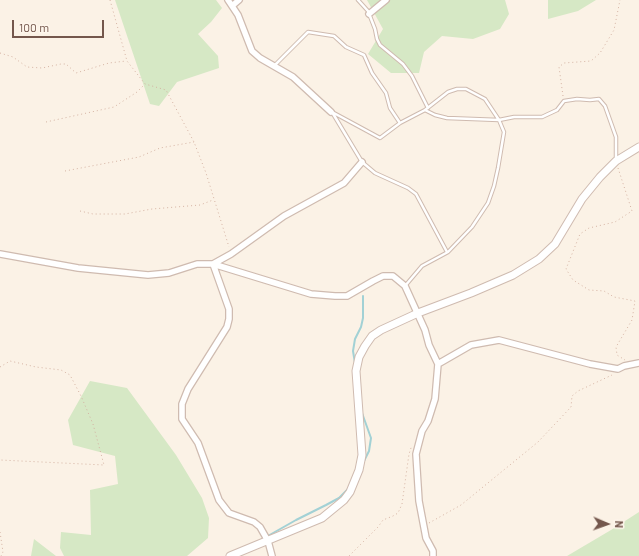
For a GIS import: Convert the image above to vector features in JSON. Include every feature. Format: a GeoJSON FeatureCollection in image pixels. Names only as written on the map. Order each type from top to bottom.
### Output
{"type":"FeatureCollection","features":[{"type":"Feature","properties":{"kind":"street"},"geometry":{"type":"LineString","coordinates":[[228,0],[238,15],[252,51],[260,58],[293,77],[332,112]]}},
{"type":"Feature","properties":{"kind":"street"},"geometry":{"type":"LineString","coordinates":[[232,6],[239,0]]}},
{"type":"Feature","properties":{"kind":"street"},"geometry":{"type":"LineString","coordinates":[[369,14],[386,0]]}},
{"type":"Feature","properties":{"kind":"street"},"geometry":{"type":"LineString","coordinates":[[230,556],[322,518],[344,500],[350,492],[359,470],[362,455],[356,371],[359,357],[372,336],[381,330],[418,313],[513,275],[539,259],[555,244],[582,199],[600,177],[616,161],[639,147]]}},
{"type":"Feature","properties":{"kind":"street"},"geometry":{"type":"LineString","coordinates":[[213,264],[231,254],[284,216],[344,183],[362,162]]}},
{"type":"Feature","properties":{"kind":"street"},"geometry":{"type":"LineString","coordinates":[[0,254],[78,268],[148,275],[169,273],[197,264],[213,264],[304,292],[335,296],[347,296],[373,280],[383,276],[393,276],[405,286],[418,313],[429,345],[438,364],[436,399],[428,421],[422,431],[416,454],[418,501],[426,538],[433,551],[433,556]]}},
{"type":"Feature","properties":{"kind":"street"},"geometry":{"type":"LineString","coordinates":[[213,264],[229,309],[229,319],[227,327],[188,389],[182,404],[182,419],[198,443],[219,500],[229,513],[254,522],[260,527],[268,541],[272,556]]}},
{"type":"Feature","properties":{"kind":"street"},"geometry":{"type":"LineString","coordinates":[[438,364],[471,345],[500,340],[590,364],[618,369],[630,364],[639,363]]}},
{"type":"Feature","properties":{"kind":"lane"},"geometry":{"type":"LineString","coordinates":[[358,0],[368,11],[375,29],[376,39],[380,45],[403,64],[412,76],[427,109],[435,115],[447,118],[499,120],[514,117],[542,117],[557,110],[564,101],[577,99],[599,99],[605,106],[616,137],[616,161]]}},
{"type":"Feature","properties":{"kind":"lane"},"geometry":{"type":"LineString","coordinates":[[274,66],[308,32],[334,36],[346,47],[364,55],[372,73],[386,93],[390,108],[400,123]]}},
{"type":"Feature","properties":{"kind":"lane"},"geometry":{"type":"LineString","coordinates":[[332,112],[380,138],[400,123],[427,109],[448,92],[457,89],[466,89],[485,99],[499,120],[504,132],[502,148],[494,186],[488,203],[472,227],[448,252],[422,266],[405,286]]}},
{"type":"Feature","properties":{"kind":"lane"},"geometry":{"type":"LineString","coordinates":[[332,112],[362,162],[375,173],[408,188],[416,194],[448,252]]}},
{"type":"Feature","properties":{"kind":"path"},"geometry":{"type":"LineString","coordinates":[[110,0],[127,61],[145,84],[166,90],[194,142],[206,173],[231,254]]}},
{"type":"Feature","properties":{"kind":"path"},"geometry":{"type":"LineString","coordinates":[[564,101],[560,67],[564,63],[591,61],[600,53],[614,30],[620,0]]}},
{"type":"Feature","properties":{"kind":"path"},"geometry":{"type":"LineString","coordinates":[[0,53],[13,57],[26,67],[42,68],[66,64],[76,73],[109,63],[127,61]]}},
{"type":"Feature","properties":{"kind":"path"},"geometry":{"type":"LineString","coordinates":[[46,122],[106,110],[114,107],[137,92],[145,84]]}},
{"type":"Feature","properties":{"kind":"path"},"geometry":{"type":"LineString","coordinates":[[65,171],[139,157],[164,146],[194,142]]}},
{"type":"Feature","properties":{"kind":"path"},"geometry":{"type":"LineString","coordinates":[[616,161],[632,211],[615,222],[589,228],[580,234],[566,269],[573,280],[589,290],[604,291],[614,297],[635,301],[632,320],[616,347],[617,355],[630,364]]}},
{"type":"Feature","properties":{"kind":"path"},"geometry":{"type":"LineString","coordinates":[[80,211],[93,214],[125,214],[152,209],[200,205],[214,200]]}},
{"type":"Feature","properties":{"kind":"path"},"geometry":{"type":"LineString","coordinates":[[0,367],[10,361],[36,367],[61,370],[70,375],[81,396],[92,424],[104,465],[0,460]]}},
{"type":"Feature","properties":{"kind":"path"},"geometry":{"type":"LineString","coordinates":[[423,525],[461,505],[538,442],[571,407],[572,396],[578,391],[610,376],[618,369]]}},
{"type":"Feature","properties":{"kind":"path"},"geometry":{"type":"LineString","coordinates":[[349,556],[383,520],[398,513],[402,504],[411,445],[415,441]]}},
{"type":"Feature","properties":{"kind":"path"},"geometry":{"type":"LineString","coordinates":[[0,532],[3,552],[1,556]]}},
{"type":"Feature","properties":{"kind":"green space"},"geometry":{"type":"Polygon","coordinates":[[[115,0],[216,0],[222,8],[211,22],[198,34],[218,56],[219,68],[177,82],[159,106],[150,104],[115,0]]]}},
{"type":"Feature","properties":{"kind":"green space"},"geometry":{"type":"Polygon","coordinates":[[[367,0],[505,0],[509,14],[500,29],[473,39],[442,36],[424,52],[419,73],[391,73],[368,54],[383,29],[367,0]]]}},
{"type":"Feature","properties":{"kind":"green space"},"geometry":{"type":"Polygon","coordinates":[[[548,0],[596,0],[578,11],[548,19],[548,0]]]}},
{"type":"Feature","properties":{"kind":"green space"},"geometry":{"type":"Polygon","coordinates":[[[90,381],[127,388],[176,455],[202,498],[209,518],[208,538],[187,556],[64,556],[60,548],[61,532],[91,535],[90,490],[118,484],[115,456],[73,445],[68,420],[90,381]]]}},
{"type":"Feature","properties":{"kind":"green space"},"geometry":{"type":"Polygon","coordinates":[[[639,512],[639,556],[567,556],[611,530],[639,512]]]}},
{"type":"Feature","properties":{"kind":"green space"},"geometry":{"type":"Polygon","coordinates":[[[34,539],[56,556],[31,556],[34,539]]]}},
{"type":"Feature","properties":{"kind":"waterway"},"geometry":{"type":"LineString","coordinates":[[355,363],[353,351],[355,339],[361,327],[363,318],[363,296]]}},
{"type":"Feature","properties":{"kind":"waterway"},"geometry":{"type":"LineString","coordinates":[[362,413],[371,438],[369,451],[363,463]]}},
{"type":"Feature","properties":{"kind":"waterway"},"geometry":{"type":"LineString","coordinates":[[259,541],[339,498],[348,489]]}}]}
